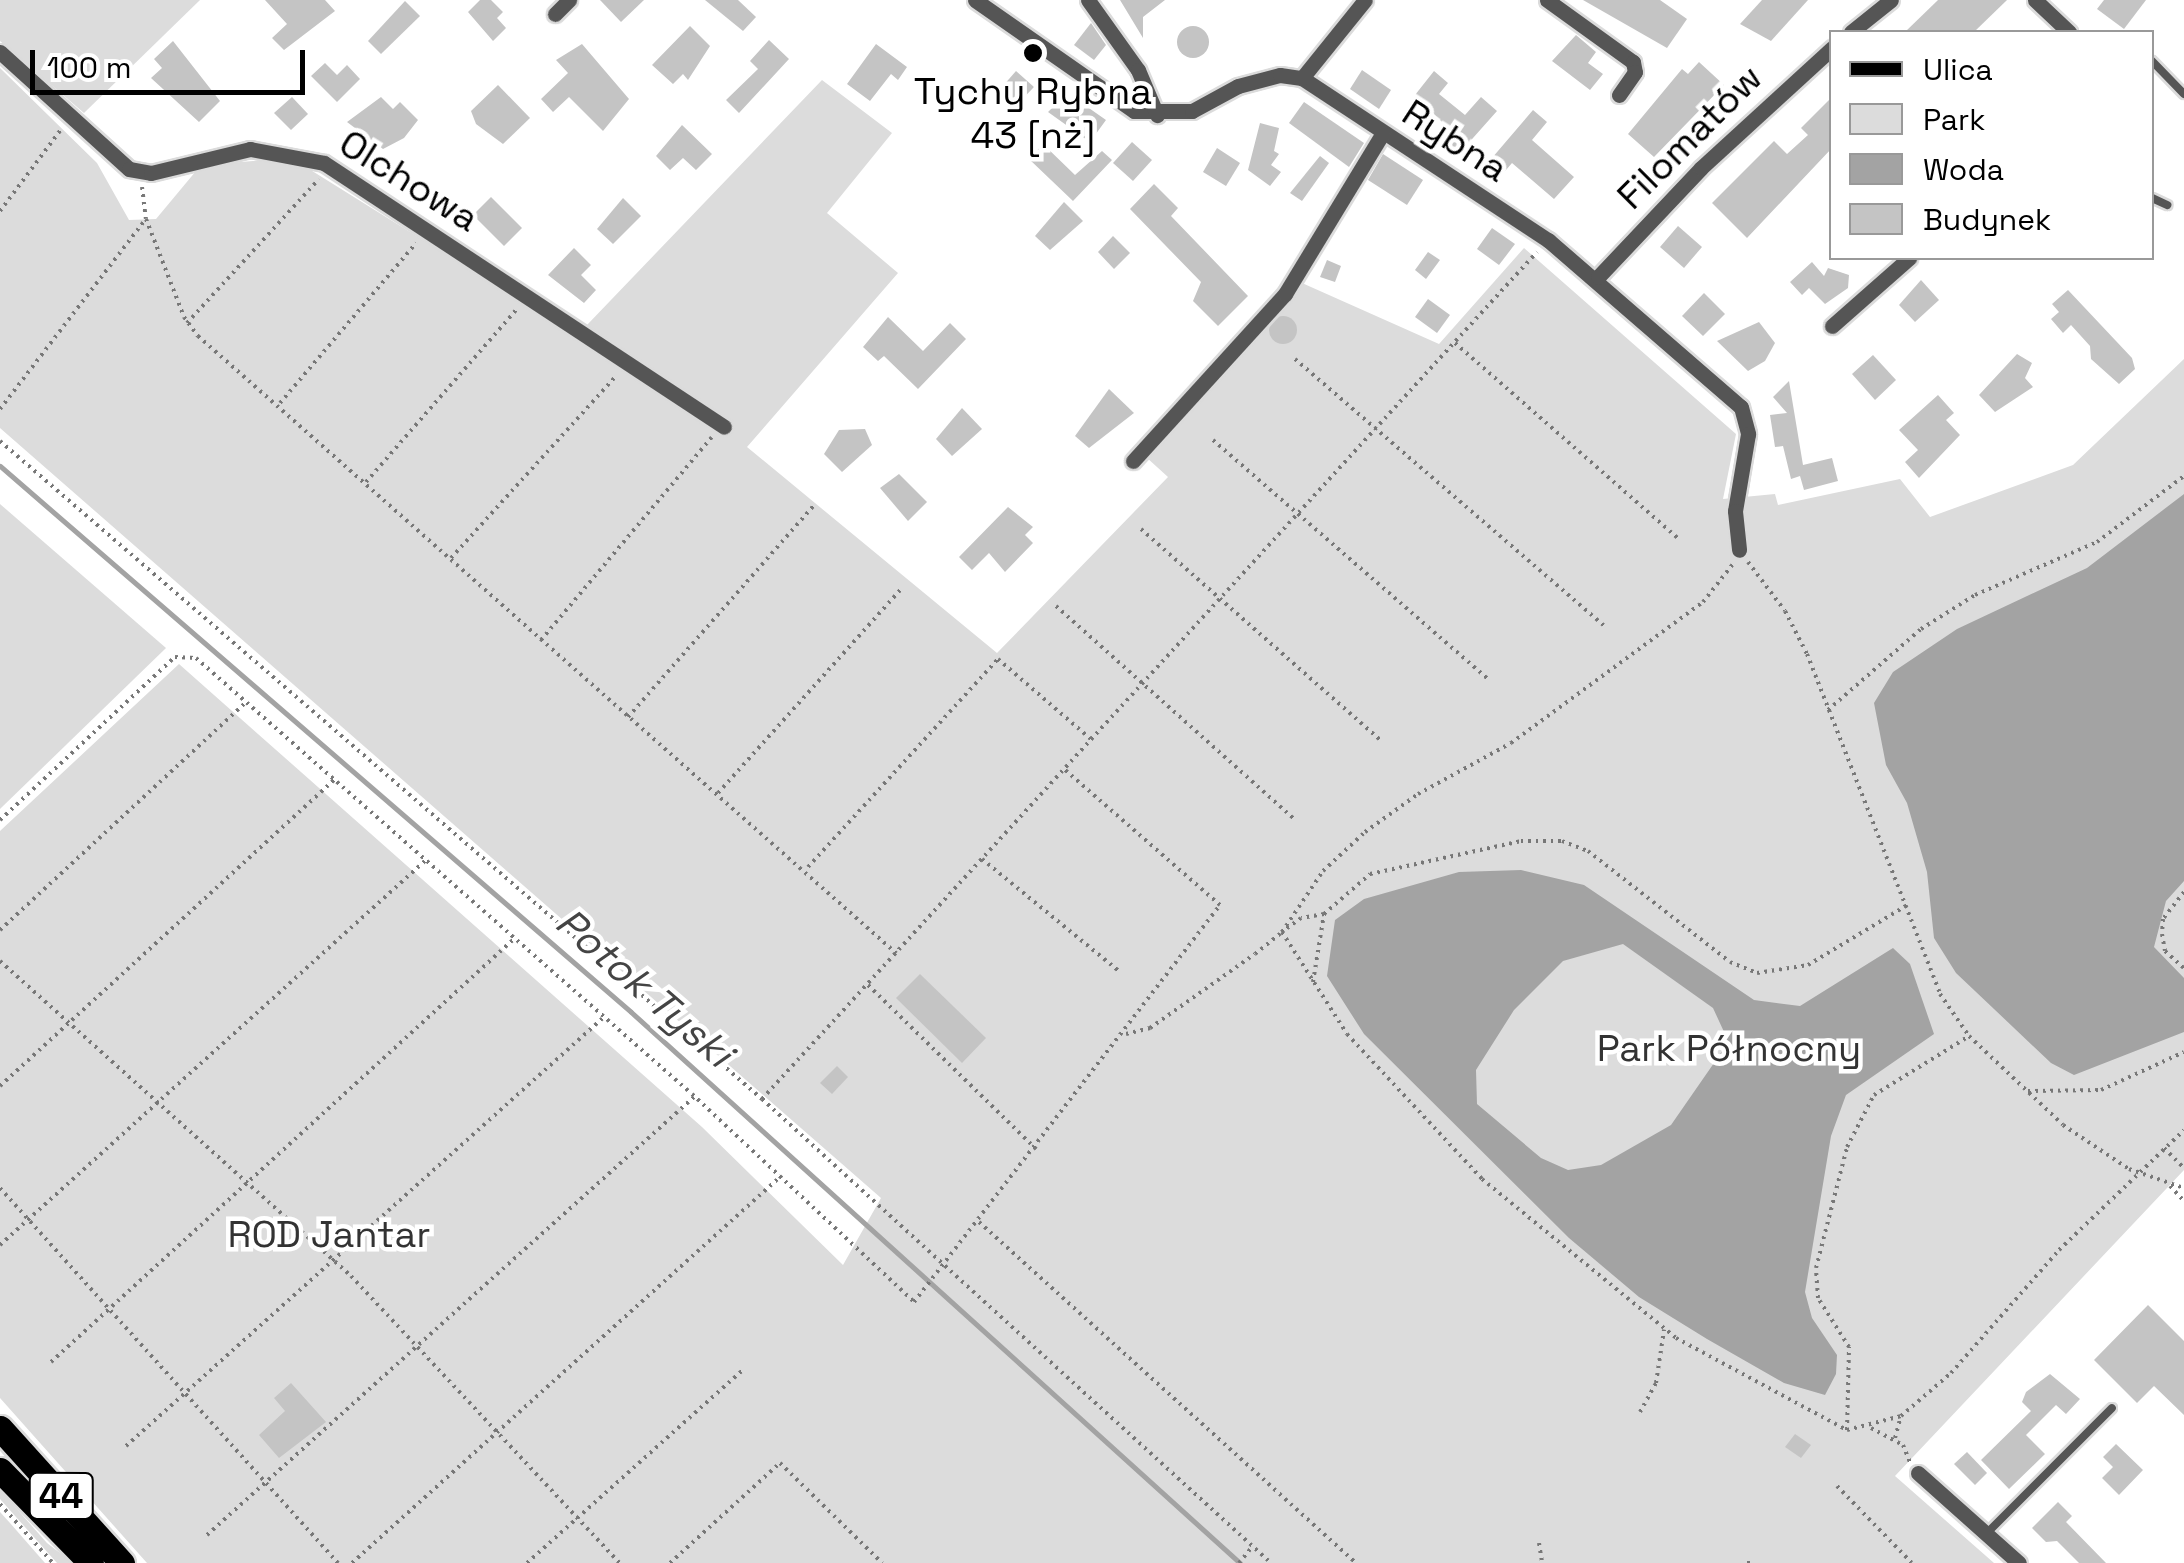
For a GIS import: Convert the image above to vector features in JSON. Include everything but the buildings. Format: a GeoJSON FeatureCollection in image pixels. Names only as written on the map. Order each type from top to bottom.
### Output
{"type":"FeatureCollection","features":[{"type":"Feature","properties":{"kind":"main road","name":"44"},"geometry":{"type":"LineString","coordinates":[[0,1428],[122,1563]]}},
{"type":"Feature","properties":{"kind":"main road","name":"44"},"geometry":{"type":"LineString","coordinates":[[0,1470],[91,1563]]}},
{"type":"Feature","properties":{"kind":"street"},"geometry":{"type":"LineString","coordinates":[[555,14],[569,0]]}},
{"type":"Feature","properties":{"kind":"street"},"geometry":{"type":"LineString","coordinates":[[975,0],[1100,91],[1134,111],[1158,116],[1192,111],[1238,86],[1280,76],[1302,78],[1365,0]]}},
{"type":"Feature","properties":{"kind":"street"},"geometry":{"type":"LineString","coordinates":[[1088,0],[1138,70],[1158,116]]}},
{"type":"Feature","properties":{"kind":"street"},"geometry":{"type":"LineString","coordinates":[[1546,0],[1634,62],[1635,72],[1619,95]]}},
{"type":"Feature","properties":{"kind":"street"},"geometry":{"type":"LineString","coordinates":[[1854,30],[1891,0]]}},
{"type":"Feature","properties":{"kind":"street"},"geometry":{"type":"LineString","coordinates":[[2035,0],[2067,30]]}},
{"type":"Feature","properties":{"kind":"street","name":"Filomatów"},"geometry":{"type":"LineString","coordinates":[[1598,277],[1701,168],[1829,51]]}},
{"type":"Feature","properties":{"kind":"street"},"geometry":{"type":"LineString","coordinates":[[0,52],[116,162],[140,172]]}},
{"type":"Feature","properties":{"kind":"street","name":"Rybna"},"geometry":{"type":"LineString","coordinates":[[1302,78],[1598,277],[1742,408],[1748,434],[1735,511],[1738,550]]}},
{"type":"Feature","properties":{"kind":"street"},"geometry":{"type":"LineString","coordinates":[[1134,461],[1285,294],[1383,134]]}},
{"type":"Feature","properties":{"kind":"street","name":"Olchowa"},"geometry":{"type":"LineString","coordinates":[[140,172],[172,170],[230,150],[296,153],[324,163],[529,295],[723,427]]}},
{"type":"Feature","properties":{"kind":"street"},"geometry":{"type":"LineString","coordinates":[[1832,326],[1907,260]]}},
{"type":"Feature","properties":{"kind":"street"},"geometry":{"type":"LineString","coordinates":[[1918,1473],[2019,1563]]}},
{"type":"Feature","properties":{"kind":"lane"},"geometry":{"type":"LineString","coordinates":[[2154,63],[2184,94]]}},
{"type":"Feature","properties":{"kind":"lane"},"geometry":{"type":"LineString","coordinates":[[2154,199],[2167,205]]}},
{"type":"Feature","properties":{"kind":"lane"},"geometry":{"type":"LineString","coordinates":[[1986,1534],[2112,1408]]}},
{"type":"Feature","properties":{"kind":"path"},"geometry":{"type":"LineString","coordinates":[[0,210],[72,117]]}},
{"type":"Feature","properties":{"kind":"path"},"geometry":{"type":"LineString","coordinates":[[140,172],[146,219],[187,323],[628,717],[806,869],[896,953]]}},
{"type":"Feature","properties":{"kind":"path"},"geometry":{"type":"LineString","coordinates":[[187,323],[319,178]]}},
{"type":"Feature","properties":{"kind":"path"},"geometry":{"type":"LineString","coordinates":[[0,409],[146,219]]}},
{"type":"Feature","properties":{"kind":"path"},"geometry":{"type":"LineString","coordinates":[[280,403],[419,240]]}},
{"type":"Feature","properties":{"kind":"path"},"geometry":{"type":"LineString","coordinates":[[762,1100],[1548,240]]}},
{"type":"Feature","properties":{"kind":"path"},"geometry":{"type":"LineString","coordinates":[[366,482],[529,295]]}},
{"type":"Feature","properties":{"kind":"path"},"geometry":{"type":"LineString","coordinates":[[1454,343],[1680,540]]}},
{"type":"Feature","properties":{"kind":"path"},"geometry":{"type":"LineString","coordinates":[[1295,359],[1604,626]]}},
{"type":"Feature","properties":{"kind":"path"},"geometry":{"type":"LineString","coordinates":[[451,558],[617,375]]}},
{"type":"Feature","properties":{"kind":"path"},"geometry":{"type":"LineString","coordinates":[[541,640],[723,427]]}},
{"type":"Feature","properties":{"kind":"path"},"geometry":{"type":"LineString","coordinates":[[1213,440],[1488,679]]}},
{"type":"Feature","properties":{"kind":"path"},"geometry":{"type":"LineString","coordinates":[[0,441],[762,1100],[1271,1563]]}},
{"type":"Feature","properties":{"kind":"path"},"geometry":{"type":"LineString","coordinates":[[1828,710],[1921,628],[1975,595],[2097,542],[2184,476]]}},
{"type":"Feature","properties":{"kind":"path"},"geometry":{"type":"LineString","coordinates":[[628,717],[815,504]]}},
{"type":"Feature","properties":{"kind":"path"},"geometry":{"type":"LineString","coordinates":[[1141,529],[1380,740]]}},
{"type":"Feature","properties":{"kind":"path"},"geometry":{"type":"LineString","coordinates":[[1738,550],[1785,611],[1909,904],[1928,974],[1970,1036],[2092,1147],[2170,1186],[2184,1188]]}},
{"type":"Feature","properties":{"kind":"path"},"geometry":{"type":"LineString","coordinates":[[1282,932],[1323,871],[1366,832],[1418,794],[1512,743],[1703,602],[1729,574],[1738,550]]}},
{"type":"Feature","properties":{"kind":"path"},"geometry":{"type":"LineString","coordinates":[[718,793],[900,590]]}},
{"type":"Feature","properties":{"kind":"path"},"geometry":{"type":"LineString","coordinates":[[1056,606],[1294,819]]}},
{"type":"Feature","properties":{"kind":"path"},"geometry":{"type":"LineString","coordinates":[[0,820],[175,657],[196,658],[694,1097],[914,1302],[1126,1034],[1220,905],[1064,768]]}},
{"type":"Feature","properties":{"kind":"path"},"geometry":{"type":"LineString","coordinates":[[806,869],[998,659],[1092,740]]}},
{"type":"Feature","properties":{"kind":"path"},"geometry":{"type":"LineString","coordinates":[[0,930],[246,702]]}},
{"type":"Feature","properties":{"kind":"path"},"geometry":{"type":"LineString","coordinates":[[0,1086],[336,778]]}},
{"type":"Feature","properties":{"kind":"path"},"geometry":{"type":"LineString","coordinates":[[1126,1034],[1150,1028],[1301,918],[1324,914],[1370,874],[1428,856],[1520,840],[1562,841],[1588,850],[1730,962],[1757,973],[1808,965],[1909,904]]}},
{"type":"Feature","properties":{"kind":"path"},"geometry":{"type":"LineString","coordinates":[[0,1245],[427,858]]}},
{"type":"Feature","properties":{"kind":"path"},"geometry":{"type":"LineString","coordinates":[[982,859],[1119,971]]}},
{"type":"Feature","properties":{"kind":"path"},"geometry":{"type":"LineString","coordinates":[[2184,892],[2164,919],[2162,934],[2165,951],[2184,968]]}},
{"type":"Feature","properties":{"kind":"path"},"geometry":{"type":"LineString","coordinates":[[1312,982],[1324,914]]}},
{"type":"Feature","properties":{"kind":"path"},"geometry":{"type":"LineString","coordinates":[[1282,932],[1312,982],[1385,1078],[1482,1179],[1664,1330],[1847,1430],[1871,1428],[1901,1416],[1951,1373],[2059,1250],[2184,1130]]}},
{"type":"Feature","properties":{"kind":"path"},"geometry":{"type":"LineString","coordinates":[[51,1362],[515,938]]}},
{"type":"Feature","properties":{"kind":"path"},"geometry":{"type":"LineString","coordinates":[[0,961],[336,1262],[620,1563]]}},
{"type":"Feature","properties":{"kind":"path"},"geometry":{"type":"LineString","coordinates":[[868,984],[1037,1149]]}},
{"type":"Feature","properties":{"kind":"path"},"geometry":{"type":"LineString","coordinates":[[126,1446],[336,1262],[604,1017]]}},
{"type":"Feature","properties":{"kind":"path"},"geometry":{"type":"LineString","coordinates":[[1847,1430],[1849,1347],[1818,1298],[1816,1268],[1847,1147],[1874,1096],[1970,1036]]}},
{"type":"Feature","properties":{"kind":"path"},"geometry":{"type":"LineString","coordinates":[[2027,1090],[2101,1090],[2184,1052]]}},
{"type":"Feature","properties":{"kind":"path"},"geometry":{"type":"LineString","coordinates":[[206,1535],[694,1097]]}},
{"type":"Feature","properties":{"kind":"path"},"geometry":{"type":"LineString","coordinates":[[2164,1148],[2184,1168]]}},
{"type":"Feature","properties":{"kind":"path"},"geometry":{"type":"LineString","coordinates":[[352,1563],[781,1176]]}},
{"type":"Feature","properties":{"kind":"path"},"geometry":{"type":"LineString","coordinates":[[2170,1186],[2184,1202]]}},
{"type":"Feature","properties":{"kind":"path"},"geometry":{"type":"LineString","coordinates":[[0,1188],[338,1563]]}},
{"type":"Feature","properties":{"kind":"path"},"geometry":{"type":"LineString","coordinates":[[980,1222],[1356,1563]]}},
{"type":"Feature","properties":{"kind":"path"},"geometry":{"type":"LineString","coordinates":[[1640,1412],[1656,1383],[1664,1330]]}},
{"type":"Feature","properties":{"kind":"path"},"geometry":{"type":"LineString","coordinates":[[527,1563],[744,1369]]}},
{"type":"Feature","properties":{"kind":"path"},"geometry":{"type":"LineString","coordinates":[[1895,1438],[1901,1416]]}},
{"type":"Feature","properties":{"kind":"path"},"geometry":{"type":"LineString","coordinates":[[1871,1428],[1895,1438],[1918,1473]]}},
{"type":"Feature","properties":{"kind":"path"},"geometry":{"type":"LineString","coordinates":[[670,1563],[780,1463],[882,1563]]}},
{"type":"Feature","properties":{"kind":"path"},"geometry":{"type":"LineString","coordinates":[[1837,1486],[1912,1563]]}},
{"type":"Feature","properties":{"kind":"path"},"geometry":{"type":"LineString","coordinates":[[0,1504],[52,1563]]}},
{"type":"Feature","properties":{"kind":"path"},"geometry":{"type":"LineString","coordinates":[[1539,1542],[1542,1563]]}},
{"type":"Feature","properties":{"kind":"path"},"geometry":{"type":"LineString","coordinates":[[1239,1563],[1251,1548]]}},
{"type":"Feature","properties":{"kind":"green space"},"geometry":{"type":"Polygon","coordinates":[[[0,0],[200,0],[84,113],[0,41],[0,0]]]}},
{"type":"Feature","properties":{"kind":"green space"},"geometry":{"type":"Polygon","coordinates":[[[0,68],[97,163],[129,220],[156,219],[196,171],[217,164],[264,160],[309,169],[572,333],[587,325],[822,80],[892,133],[827,213],[898,273],[747,447],[997,653],[1168,477],[1146,457],[1302,283],[1439,344],[1524,248],[1736,434],[1723,499],[1775,494],[1778,505],[1900,479],[1930,517],[2073,465],[2184,359],[2184,1170],[1895,1476],[1994,1563],[147,1563],[0,1398],[0,831],[179,664],[702,1127],[843,1265],[881,1198],[0,428],[0,68]]]}},
{"type":"Feature","properties":{"kind":"green space"},"geometry":{"type":"Polygon","coordinates":[[[0,504],[166,648],[0,809],[0,504]]]}},
{"type":"Feature","properties":{"kind":"green space"},"geometry":{"type":"Polygon","coordinates":[[[0,1490],[47,1543],[73,1563],[57,1563],[0,1499],[0,1490]]]}},
{"type":"Feature","properties":{"kind":"green space"},"geometry":{"type":"Polygon","coordinates":[[[0,1512],[10,1523],[45,1563],[0,1563],[0,1512]]]}},
{"type":"Feature","properties":{"kind":"water"},"geometry":{"type":"Polygon","coordinates":[[[2184,494],[2184,881],[2166,901],[2154,947],[2184,978],[2184,1032],[2074,1075],[2051,1063],[1956,973],[1934,938],[1927,872],[1907,803],[1886,765],[1874,703],[1893,672],[1957,629],[2087,568],[2184,494]]]}},
{"type":"Feature","properties":{"kind":"water"},"geometry":{"type":"Polygon","coordinates":[[[1521,870],[1584,885],[1754,1000],[1800,1006],[1893,948],[1910,964],[1934,1034],[1846,1095],[1831,1136],[1805,1292],[1812,1318],[1837,1355],[1836,1374],[1825,1395],[1784,1383],[1639,1297],[1569,1238],[1364,1034],[1327,976],[1335,920],[1364,899],[1459,872],[1521,870]],[[1623,944],[1563,961],[1514,1010],[1476,1070],[1477,1104],[1541,1158],[1568,1170],[1601,1165],[1671,1125],[1723,1050],[1725,1034],[1713,1008],[1623,944]]]}},
{"type":"Feature","properties":{"kind":"waterway","name":"Potok Tyski"},"geometry":{"type":"LineString","coordinates":[[0,466],[631,1012],[1240,1563]]}},
{"type":"Feature","properties":{"kind":"place","name":"Tychy Rybna 43 [nż]"},"geometry":{"type":"Point","coordinates":[1033,53]}},
{"type":"Feature","properties":{"kind":"park label","name":"Park Północny"},"geometry":{"type":"Point","coordinates":[1729,1049]}},
{"type":"Feature","properties":{"kind":"park label","name":"ROD Jantar"},"geometry":{"type":"Point","coordinates":[329,1235]}}]}
